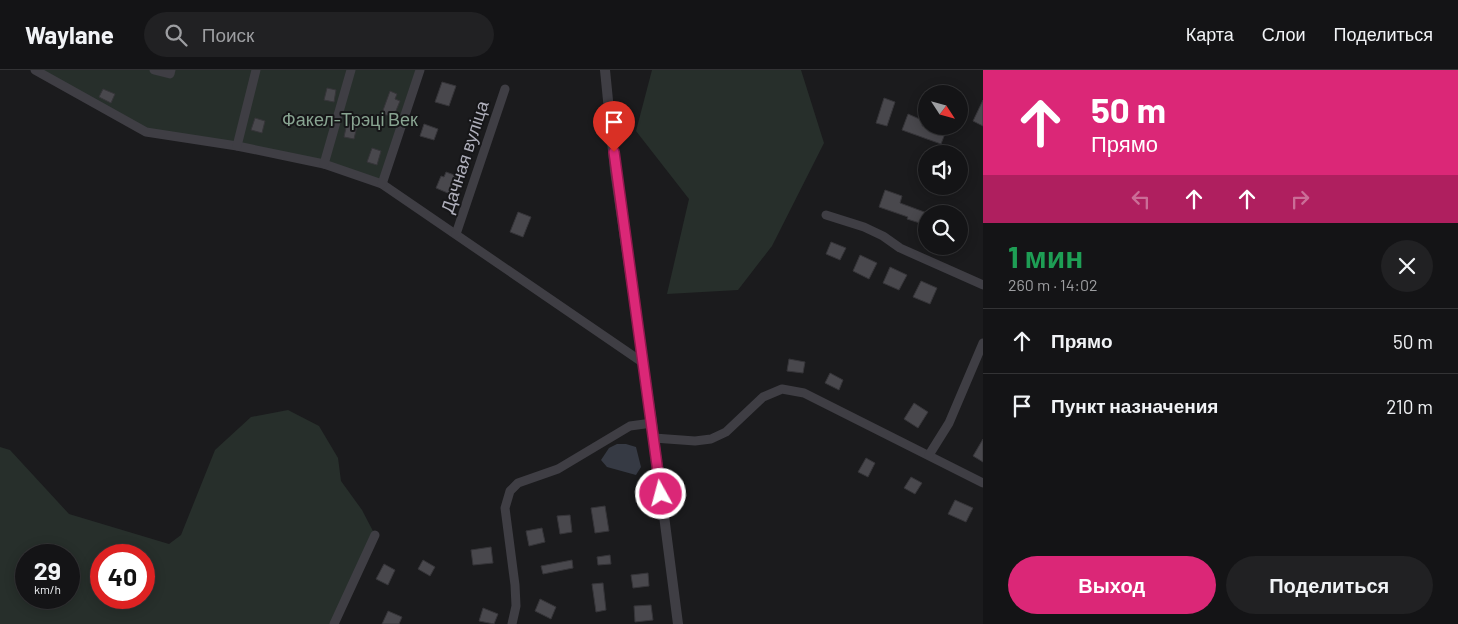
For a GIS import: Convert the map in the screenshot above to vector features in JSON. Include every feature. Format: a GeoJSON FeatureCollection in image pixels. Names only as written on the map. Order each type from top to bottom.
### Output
{"type":"FeatureCollection","features":[{"type":"Feature","properties":{"kind":"street"},"geometry":{"type":"LineString","coordinates":[[35,70],[146,132],[237,146],[324,164],[382,184],[642,362]]}},
{"type":"Feature","properties":{"kind":"street"},"geometry":{"type":"LineString","coordinates":[[154,70],[170,74],[171,70]]}},
{"type":"Feature","properties":{"kind":"street"},"geometry":{"type":"LineString","coordinates":[[237,146],[256,70]]}},
{"type":"Feature","properties":{"kind":"street"},"geometry":{"type":"LineString","coordinates":[[324,164],[352,70]]}},
{"type":"Feature","properties":{"kind":"street"},"geometry":{"type":"LineString","coordinates":[[382,184],[420,70]]}},
{"type":"Feature","properties":{"kind":"street"},"geometry":{"type":"LineString","coordinates":[[605,70],[615,171],[654,438],[678,624]]}},
{"type":"Feature","properties":{"kind":"street","name":"Дачная вуліца"},"geometry":{"type":"LineString","coordinates":[[456,234],[505,89]]}},
{"type":"Feature","properties":{"kind":"street"},"geometry":{"type":"LineString","coordinates":[[826,215],[864,227],[883,236],[900,248],[983,285]]}},
{"type":"Feature","properties":{"kind":"street"},"geometry":{"type":"LineString","coordinates":[[929,455],[949,423],[983,343]]}},
{"type":"Feature","properties":{"kind":"street"},"geometry":{"type":"LineString","coordinates":[[654,438],[695,441],[710,439],[726,432],[763,396],[782,389],[804,393],[983,483]]}},
{"type":"Feature","properties":{"kind":"street"},"geometry":{"type":"LineString","coordinates":[[512,624],[516,606],[515,585],[505,508],[510,491],[518,484],[558,469],[630,426],[652,424]]}},
{"type":"Feature","properties":{"kind":"street"},"geometry":{"type":"LineString","coordinates":[[334,624],[375,535]]}},
{"type":"Feature","properties":{"kind":"green space","name":"Факел-Трэці Век"},"geometry":{"type":"Polygon","coordinates":[[[35,70],[420,70],[382,184],[324,164],[146,132],[35,70]]]}},
{"type":"Feature","properties":{"kind":"green space"},"geometry":{"type":"Polygon","coordinates":[[[652,70],[801,70],[824,143],[772,246],[738,290],[667,294],[689,199],[636,131],[652,70]]]}},
{"type":"Feature","properties":{"kind":"green space"},"geometry":{"type":"Polygon","coordinates":[[[288,410],[319,426],[338,458],[341,481],[362,510],[375,535],[334,624],[0,624],[0,447],[10,450],[69,514],[169,544],[181,535],[215,450],[251,417],[288,410]]]}},
{"type":"Feature","properties":{"kind":"shaded area"},"geometry":{"type":"Polygon","coordinates":[[[617,444],[636,447],[641,467],[636,475],[607,467],[601,460],[609,448],[617,444]]]}},
{"type":"Feature","properties":{"kind":"building"},"geometry":{"type":"Polygon","coordinates":[[[442,82],[456,86],[449,106],[435,102],[442,82]]]}},
{"type":"Feature","properties":{"kind":"building"},"geometry":{"type":"Polygon","coordinates":[[[327,88],[336,90],[334,102],[324,100],[327,88]]]}},
{"type":"Feature","properties":{"kind":"building"},"geometry":{"type":"Polygon","coordinates":[[[103,89],[115,94],[111,103],[99,97],[103,89]]]}},
{"type":"Feature","properties":{"kind":"building"},"geometry":{"type":"Polygon","coordinates":[[[390,91],[397,94],[395,99],[400,101],[393,118],[382,113],[390,91]]]}},
{"type":"Feature","properties":{"kind":"building"},"geometry":{"type":"Polygon","coordinates":[[[884,98],[895,102],[887,126],[876,123],[884,98]]]}},
{"type":"Feature","properties":{"kind":"building"},"geometry":{"type":"Polygon","coordinates":[[[983,100],[983,126],[973,121],[983,100]]]}},
{"type":"Feature","properties":{"kind":"building"},"geometry":{"type":"Polygon","coordinates":[[[908,114],[918,118],[918,135],[944,135],[941,144],[902,130],[908,114]]]}},
{"type":"Feature","properties":{"kind":"building"},"geometry":{"type":"Polygon","coordinates":[[[255,118],[265,121],[262,133],[251,130],[255,118]]]}},
{"type":"Feature","properties":{"kind":"building"},"geometry":{"type":"Polygon","coordinates":[[[347,123],[357,126],[354,139],[344,137],[347,123]]]}},
{"type":"Feature","properties":{"kind":"building"},"geometry":{"type":"Polygon","coordinates":[[[424,124],[438,129],[434,140],[420,136],[424,124]]]}},
{"type":"Feature","properties":{"kind":"building"},"geometry":{"type":"Polygon","coordinates":[[[372,148],[381,151],[377,165],[367,162],[372,148]]]}},
{"type":"Feature","properties":{"kind":"building"},"geometry":{"type":"Polygon","coordinates":[[[446,172],[457,176],[450,194],[436,188],[441,176],[444,177],[446,172]]]}},
{"type":"Feature","properties":{"kind":"building"},"geometry":{"type":"Polygon","coordinates":[[[885,190],[902,196],[900,203],[918,210],[918,222],[907,219],[908,217],[879,207],[885,190]]]}},
{"type":"Feature","properties":{"kind":"building"},"geometry":{"type":"Polygon","coordinates":[[[518,212],[531,217],[523,237],[510,232],[518,212]]]}},
{"type":"Feature","properties":{"kind":"building"},"geometry":{"type":"Polygon","coordinates":[[[831,242],[846,248],[840,260],[826,254],[831,242]]]}},
{"type":"Feature","properties":{"kind":"building"},"geometry":{"type":"Polygon","coordinates":[[[860,255],[877,263],[869,279],[853,271],[860,255]]]}},
{"type":"Feature","properties":{"kind":"building"},"geometry":{"type":"Polygon","coordinates":[[[890,267],[907,275],[899,290],[883,283],[890,267]]]}},
{"type":"Feature","properties":{"kind":"building"},"geometry":{"type":"Polygon","coordinates":[[[921,281],[937,288],[930,304],[913,297],[921,281]]]}},
{"type":"Feature","properties":{"kind":"building"},"geometry":{"type":"Polygon","coordinates":[[[789,359],[805,362],[803,373],[787,371],[789,359]]]}},
{"type":"Feature","properties":{"kind":"building"},"geometry":{"type":"Polygon","coordinates":[[[830,373],[843,380],[839,390],[825,383],[830,373]]]}},
{"type":"Feature","properties":{"kind":"building"},"geometry":{"type":"Polygon","coordinates":[[[914,403],[928,412],[918,428],[904,419],[914,403]]]}},
{"type":"Feature","properties":{"kind":"building"},"geometry":{"type":"Polygon","coordinates":[[[983,439],[983,462],[973,456],[983,439]]]}},
{"type":"Feature","properties":{"kind":"building"},"geometry":{"type":"Polygon","coordinates":[[[866,458],[875,463],[868,477],[858,472],[866,458]]]}},
{"type":"Feature","properties":{"kind":"building"},"geometry":{"type":"Polygon","coordinates":[[[911,477],[922,483],[915,494],[904,488],[911,477]]]}},
{"type":"Feature","properties":{"kind":"building"},"geometry":{"type":"Polygon","coordinates":[[[955,500],[973,508],[966,522],[948,514],[955,500]]]}},
{"type":"Feature","properties":{"kind":"building"},"geometry":{"type":"Polygon","coordinates":[[[605,506],[609,531],[595,533],[591,508],[605,506]]]}},
{"type":"Feature","properties":{"kind":"building"},"geometry":{"type":"Polygon","coordinates":[[[570,515],[572,532],[560,534],[557,516],[570,515]]]}},
{"type":"Feature","properties":{"kind":"building"},"geometry":{"type":"Polygon","coordinates":[[[542,528],[545,542],[529,546],[526,531],[542,528]]]}},
{"type":"Feature","properties":{"kind":"building"},"geometry":{"type":"Polygon","coordinates":[[[491,547],[493,563],[473,565],[471,550],[491,547]]]}},
{"type":"Feature","properties":{"kind":"building"},"geometry":{"type":"Polygon","coordinates":[[[610,555],[611,564],[598,565],[597,557],[610,555]]]}},
{"type":"Feature","properties":{"kind":"building"},"geometry":{"type":"Polygon","coordinates":[[[423,560],[435,567],[430,576],[418,569],[423,560]]]}},
{"type":"Feature","properties":{"kind":"building"},"geometry":{"type":"Polygon","coordinates":[[[572,560],[573,568],[543,574],[541,566],[572,560]]]}},
{"type":"Feature","properties":{"kind":"building"},"geometry":{"type":"Polygon","coordinates":[[[384,564],[395,570],[388,585],[376,579],[384,564]]]}},
{"type":"Feature","properties":{"kind":"building"},"geometry":{"type":"Polygon","coordinates":[[[648,573],[649,586],[633,588],[631,575],[648,573]]]}},
{"type":"Feature","properties":{"kind":"building"},"geometry":{"type":"Polygon","coordinates":[[[603,583],[606,610],[596,612],[592,584],[603,583]]]}},
{"type":"Feature","properties":{"kind":"building"},"geometry":{"type":"Polygon","coordinates":[[[540,599],[556,607],[551,619],[535,611],[540,599]]]}},
{"type":"Feature","properties":{"kind":"building"},"geometry":{"type":"Polygon","coordinates":[[[651,605],[653,620],[635,622],[634,606],[651,605]]]}},
{"type":"Feature","properties":{"kind":"building"},"geometry":{"type":"Polygon","coordinates":[[[483,608],[498,614],[494,624],[479,621],[483,608]]]}},
{"type":"Feature","properties":{"kind":"building"},"geometry":{"type":"Polygon","coordinates":[[[388,611],[402,617],[399,624],[382,624],[388,611]]]}},
{"type":"Feature","properties":{"kind":"route"},"geometry":{"type":"LineString","coordinates":[[614,152],[615,171],[661,494]]}}]}
